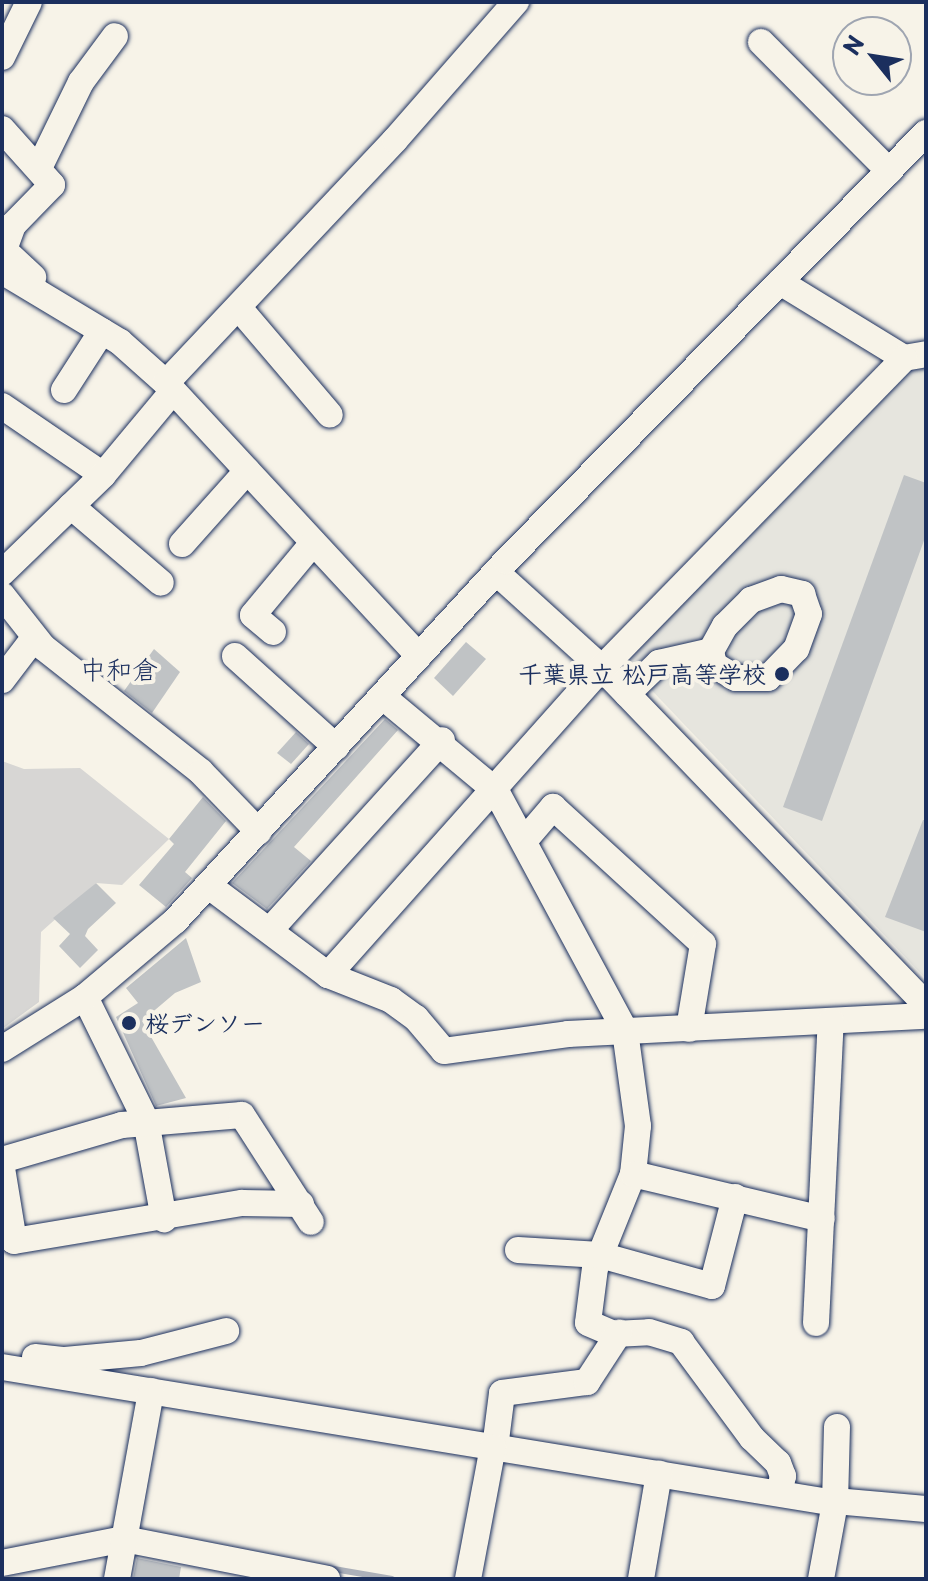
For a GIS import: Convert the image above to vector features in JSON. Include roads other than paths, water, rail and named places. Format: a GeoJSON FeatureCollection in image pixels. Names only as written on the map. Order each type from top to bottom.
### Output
{"type":"FeatureCollection","features":[{"type":"Feature","properties":{"kind":"street"},"geometry":{"type":"LineString","coordinates":[[2,57],[29,2]]}},
{"type":"Feature","properties":{"kind":"street"},"geometry":{"type":"LineString","coordinates":[[2,573],[103,475],[169,387],[516,2]]}},
{"type":"Feature","properties":{"kind":"street"},"geometry":{"type":"LineString","coordinates":[[39,168],[81,82],[115,36]]}},
{"type":"Feature","properties":{"kind":"street"},"geometry":{"type":"LineString","coordinates":[[761,42],[889,171]]}},
{"type":"Feature","properties":{"kind":"street"},"geometry":{"type":"LineString","coordinates":[[2,129],[52,185],[13,225],[4,250],[55,300]]}},
{"type":"Feature","properties":{"kind":"street"},"geometry":{"type":"LineString","coordinates":[[2,1049],[85,997],[209,886],[496,572],[926,133]]}},
{"type":"Feature","properties":{"kind":"street"},"geometry":{"type":"LineString","coordinates":[[2,271],[55,300],[102,331],[169,387],[419,656]]}},
{"type":"Feature","properties":{"kind":"street"},"geometry":{"type":"LineString","coordinates":[[328,975],[496,791],[602,668],[915,356],[780,282]]}},
{"type":"Feature","properties":{"kind":"street"},"geometry":{"type":"LineString","coordinates":[[239,308],[330,415]]}},
{"type":"Feature","properties":{"kind":"street"},"geometry":{"type":"LineString","coordinates":[[64,390],[102,331]]}},
{"type":"Feature","properties":{"kind":"street"},"geometry":{"type":"LineString","coordinates":[[2,406],[103,475]]}},
{"type":"Feature","properties":{"kind":"street"},"geometry":{"type":"LineString","coordinates":[[182,544],[247,471]]}},
{"type":"Feature","properties":{"kind":"street"},"geometry":{"type":"LineString","coordinates":[[71,506],[161,583]]}},
{"type":"Feature","properties":{"kind":"street"},"geometry":{"type":"LineString","coordinates":[[273,632],[253,615],[313,543]]}},
{"type":"Feature","properties":{"kind":"street"},"geometry":{"type":"LineString","coordinates":[[496,572],[602,668],[926,1005]]}},
{"type":"Feature","properties":{"kind":"street"},"geometry":{"type":"LineString","coordinates":[[2,595],[34,638],[201,772],[259,832]]}},
{"type":"Feature","properties":{"kind":"street"},"geometry":{"type":"LineString","coordinates":[[2,680],[34,638]]}},
{"type":"Feature","properties":{"kind":"street"},"geometry":{"type":"LineString","coordinates":[[627,694],[659,663],[711,651]]}},
{"type":"Feature","properties":{"kind":"street"},"geometry":{"type":"LineString","coordinates":[[235,656],[336,747]]}},
{"type":"Feature","properties":{"kind":"street"},"geometry":{"type":"LineString","coordinates":[[382,696],[442,740],[496,791],[625,1031],[638,1126],[633,1174],[600,1255],[588,1323],[619,1333],[649,1332],[681,1342],[752,1438],[778,1463],[783,1476],[779,1493]]}},
{"type":"Feature","properties":{"kind":"street"},"geometry":{"type":"LineString","coordinates":[[270,930],[442,740]]}},
{"type":"Feature","properties":{"kind":"street"},"geometry":{"type":"LineString","coordinates":[[524,841],[553,807],[703,944],[689,1029]]}},
{"type":"Feature","properties":{"kind":"street"},"geometry":{"type":"LineString","coordinates":[[209,886],[328,975],[391,1000],[416,1018],[444,1051],[517,1038],[926,1016]]}},
{"type":"Feature","properties":{"kind":"street"},"geometry":{"type":"LineString","coordinates":[[85,997],[146,1121],[164,1219]]}},
{"type":"Feature","properties":{"kind":"street"},"geometry":{"type":"LineString","coordinates":[[816,1323],[831,1021]]}},
{"type":"Feature","properties":{"kind":"street"},"geometry":{"type":"LineString","coordinates":[[2,1160],[146,1121],[242,1115],[306,1213],[242,1203],[164,1219],[14,1241],[2,1168]]}},
{"type":"Feature","properties":{"kind":"street"},"geometry":{"type":"LineString","coordinates":[[633,1174],[822,1219]]}},
{"type":"Feature","properties":{"kind":"street"},"geometry":{"type":"LineString","coordinates":[[518,1250],[600,1255],[712,1286],[735,1197]]}},
{"type":"Feature","properties":{"kind":"street"},"geometry":{"type":"LineString","coordinates":[[2,1358],[65,1360],[141,1353],[226,1331]]}},
{"type":"Feature","properties":{"kind":"street"},"geometry":{"type":"LineString","coordinates":[[468,1579],[502,1393],[587,1382],[619,1333]]}},
{"type":"Feature","properties":{"kind":"street"},"geometry":{"type":"LineString","coordinates":[[2,1358],[47,1375],[835,1502],[926,1509]]}},
{"type":"Feature","properties":{"kind":"street"},"geometry":{"type":"LineString","coordinates":[[117,1579],[151,1391]]}},
{"type":"Feature","properties":{"kind":"street"},"geometry":{"type":"LineString","coordinates":[[821,1579],[835,1502],[837,1427]]}},
{"type":"Feature","properties":{"kind":"street"},"geometry":{"type":"LineString","coordinates":[[641,1579],[659,1474]]}},
{"type":"Feature","properties":{"kind":"street"},"geometry":{"type":"LineString","coordinates":[[2,1563],[124,1539],[327,1579]]}},
{"type":"Feature","properties":{"kind":"waterway"},"geometry":{"type":"LineString","coordinates":[[328,1568],[392,1579]]}},
{"type":"Feature","properties":{"kind":"place","name":"千葉県立 松戸高等学校"},"geometry":{"type":"Point","coordinates":[782,674]}},
{"type":"Feature","properties":{"kind":"place","name":"桜デンソー"},"geometry":{"type":"Point","coordinates":[129,1023]}},
{"type":"Feature","properties":{"kind":"district","name":"中和倉"},"geometry":{"type":"Point","coordinates":[119,669]}}]}
